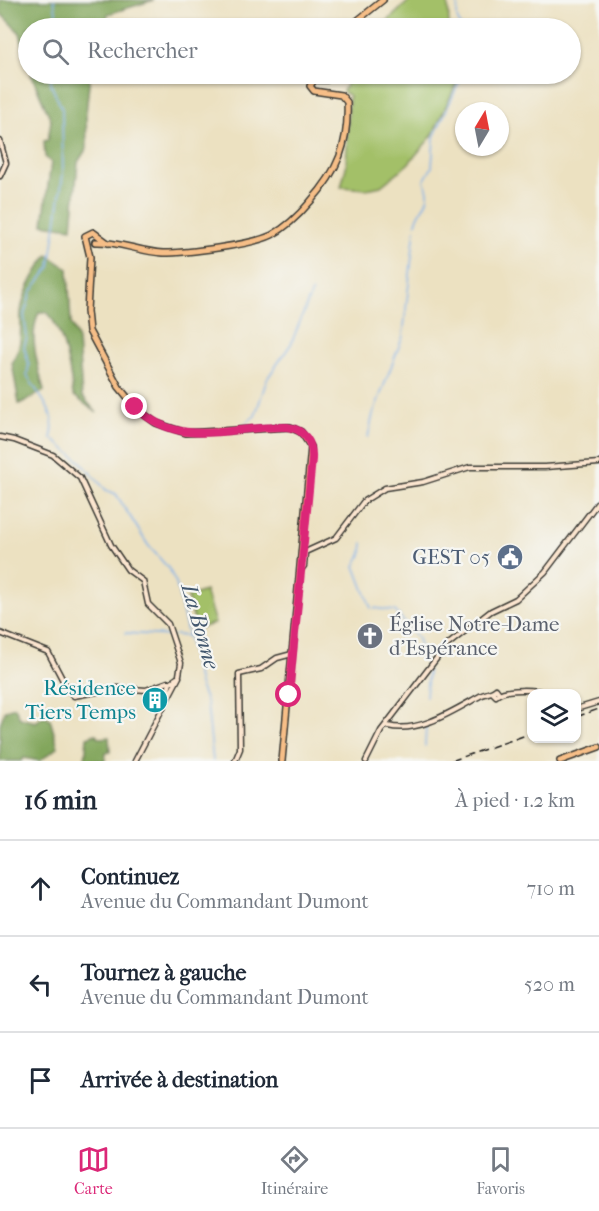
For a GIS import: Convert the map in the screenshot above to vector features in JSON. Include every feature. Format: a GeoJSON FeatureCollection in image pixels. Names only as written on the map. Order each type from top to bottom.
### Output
{"type":"FeatureCollection","features":[{"type":"Feature","properties":{"kind":"main road"},"geometry":{"type":"LineString","coordinates":[[360,18],[383,0]]}},
{"type":"Feature","properties":{"kind":"main road"},"geometry":{"type":"LineString","coordinates":[[282,761],[304,553],[312,453],[309,442],[301,432],[284,427],[186,433],[156,423],[135,407],[127,397],[93,341],[87,321],[87,307],[93,241],[152,252],[258,240],[286,226],[330,180],[341,155],[346,100],[340,94],[314,91],[310,86],[311,84]]}},
{"type":"Feature","properties":{"kind":"main road"},"geometry":{"type":"LineString","coordinates":[[562,761],[599,747]]}},
{"type":"Feature","properties":{"kind":"street"},"geometry":{"type":"LineString","coordinates":[[0,141],[6,163],[0,176]]}},
{"type":"Feature","properties":{"kind":"street"},"geometry":{"type":"LineString","coordinates":[[0,437],[53,455],[80,478],[111,545],[128,570],[142,581],[148,604],[168,624],[181,663],[179,675]]}},
{"type":"Feature","properties":{"kind":"street"},"geometry":{"type":"LineString","coordinates":[[304,553],[336,538],[366,499],[385,488],[423,482],[470,467],[545,467],[599,463]]}},
{"type":"Feature","properties":{"kind":"street"},"geometry":{"type":"LineString","coordinates":[[366,761],[381,732],[391,724],[423,674],[449,642],[491,612],[516,599],[545,572],[599,501]]}},
{"type":"Feature","properties":{"kind":"street"},"geometry":{"type":"LineString","coordinates":[[0,633],[48,652],[66,686],[73,694],[85,695],[118,688],[146,690],[172,684],[161,714],[135,761]]}},
{"type":"Feature","properties":{"kind":"street"},"geometry":{"type":"LineString","coordinates":[[235,761],[240,746],[239,674],[261,669],[277,658],[292,654]]}},
{"type":"Feature","properties":{"kind":"street"},"geometry":{"type":"LineString","coordinates":[[391,724],[402,727],[426,723],[449,714],[485,694],[493,693],[496,689],[499,693],[527,692]]}},
{"type":"Feature","properties":{"kind":"street"},"geometry":{"type":"LineString","coordinates":[[581,708],[599,702]]}},
{"type":"Feature","properties":{"kind":"green space"},"geometry":{"type":"Polygon","coordinates":[[[0,0],[154,0],[108,14],[107,18],[18,18],[18,31],[0,13],[0,0]]]}},
{"type":"Feature","properties":{"kind":"green space"},"geometry":{"type":"Polygon","coordinates":[[[410,0],[448,0],[449,18],[391,18],[410,0]]]}},
{"type":"Feature","properties":{"kind":"green space"},"geometry":{"type":"Polygon","coordinates":[[[35,84],[89,84],[86,114],[87,148],[78,162],[72,228],[43,224],[51,162],[45,157],[44,141],[48,140],[51,120],[35,84]]]}},
{"type":"Feature","properties":{"kind":"green space"},"geometry":{"type":"Polygon","coordinates":[[[346,84],[456,84],[432,136],[408,164],[381,186],[367,189],[341,187],[346,167],[349,96],[343,91],[346,84]]]}},
{"type":"Feature","properties":{"kind":"green space"},"geometry":{"type":"Polygon","coordinates":[[[48,255],[68,269],[71,323],[78,340],[82,396],[97,413],[73,395],[62,340],[47,312],[39,312],[34,332],[35,352],[44,391],[19,404],[12,363],[19,344],[22,305],[31,282],[48,255]]]}},
{"type":"Feature","properties":{"kind":"green space"},"geometry":{"type":"Polygon","coordinates":[[[205,591],[215,623],[197,629],[187,597],[205,591]]]}},
{"type":"Feature","properties":{"kind":"green space"},"geometry":{"type":"Polygon","coordinates":[[[15,707],[20,718],[36,722],[44,715],[50,719],[58,747],[40,761],[24,758],[21,761],[0,761],[0,724],[5,710],[15,707]]]}},
{"type":"Feature","properties":{"kind":"green space"},"geometry":{"type":"Polygon","coordinates":[[[96,734],[99,738],[109,737],[110,752],[106,753],[105,761],[85,761],[87,737],[96,734]]]}},
{"type":"Feature","properties":{"kind":"waterway"},"geometry":{"type":"LineString","coordinates":[[54,0],[57,18]]}},
{"type":"Feature","properties":{"kind":"waterway"},"geometry":{"type":"LineString","coordinates":[[457,18],[458,0]]}},
{"type":"Feature","properties":{"kind":"waterway","name":"La Bonne"},"geometry":{"type":"LineString","coordinates":[[51,84],[62,109],[63,174],[50,267],[31,292],[24,315],[27,337],[24,347],[29,364],[27,375],[50,413],[53,429],[51,438],[81,462],[106,490],[116,494],[148,545],[169,569],[176,583],[199,684],[207,704],[213,761]]}},
{"type":"Feature","properties":{"kind":"waterway"},"geometry":{"type":"LineString","coordinates":[[416,223],[428,198],[424,181],[432,167],[434,137],[458,84]]}},
{"type":"Feature","properties":{"kind":"waterway"},"geometry":{"type":"LineString","coordinates":[[368,437],[373,414],[403,336],[415,229]]}},
{"type":"Feature","properties":{"kind":"waterway"},"geometry":{"type":"LineString","coordinates":[[310,297],[312,292]]}},
{"type":"Feature","properties":{"kind":"waterway"},"geometry":{"type":"LineString","coordinates":[[241,426],[255,416],[267,379],[291,344],[309,299]]}},
{"type":"Feature","properties":{"kind":"waterway"},"geometry":{"type":"LineString","coordinates":[[363,543],[362,553],[355,566],[371,608]]}},
{"type":"Feature","properties":{"kind":"waterway"},"geometry":{"type":"LineString","coordinates":[[374,608],[395,611],[418,639],[427,666]]}},
{"type":"Feature","properties":{"kind":"waterway"},"geometry":{"type":"LineString","coordinates":[[125,633],[172,636]]}},
{"type":"Feature","properties":{"kind":"waterway","name":"La Bonne"},"geometry":{"type":"LineString","coordinates":[[175,635],[188,636]]}},
{"type":"Feature","properties":{"kind":"waterway"},"geometry":{"type":"LineString","coordinates":[[426,697],[428,671]]}},
{"type":"Feature","properties":{"kind":"waterway"},"geometry":{"type":"LineString","coordinates":[[425,746],[426,725]]}},
{"type":"Feature","properties":{"kind":"railway"},"geometry":{"type":"LineString","coordinates":[[581,715],[599,709]]}},
{"type":"Feature","properties":{"kind":"railway"},"geometry":{"type":"LineString","coordinates":[[451,761],[527,735]]}},
{"type":"Feature","properties":{"kind":"place","name":"GEST 05"},"geometry":{"type":"Point","coordinates":[510,557]}},
{"type":"Feature","properties":{"kind":"place","name":"Église Notre-Dame d'Espérance"},"geometry":{"type":"Point","coordinates":[370,636]}},
{"type":"Feature","properties":{"kind":"place","name":"Résidence Tiers Temps"},"geometry":{"type":"Point","coordinates":[155,700]}},
{"type":"Feature","properties":{"kind":"route"},"geometry":{"type":"LineString","coordinates":[[135,407],[156,423],[180,432],[207,434],[287,427],[298,430],[309,442],[312,459],[289,695]]}}]}
